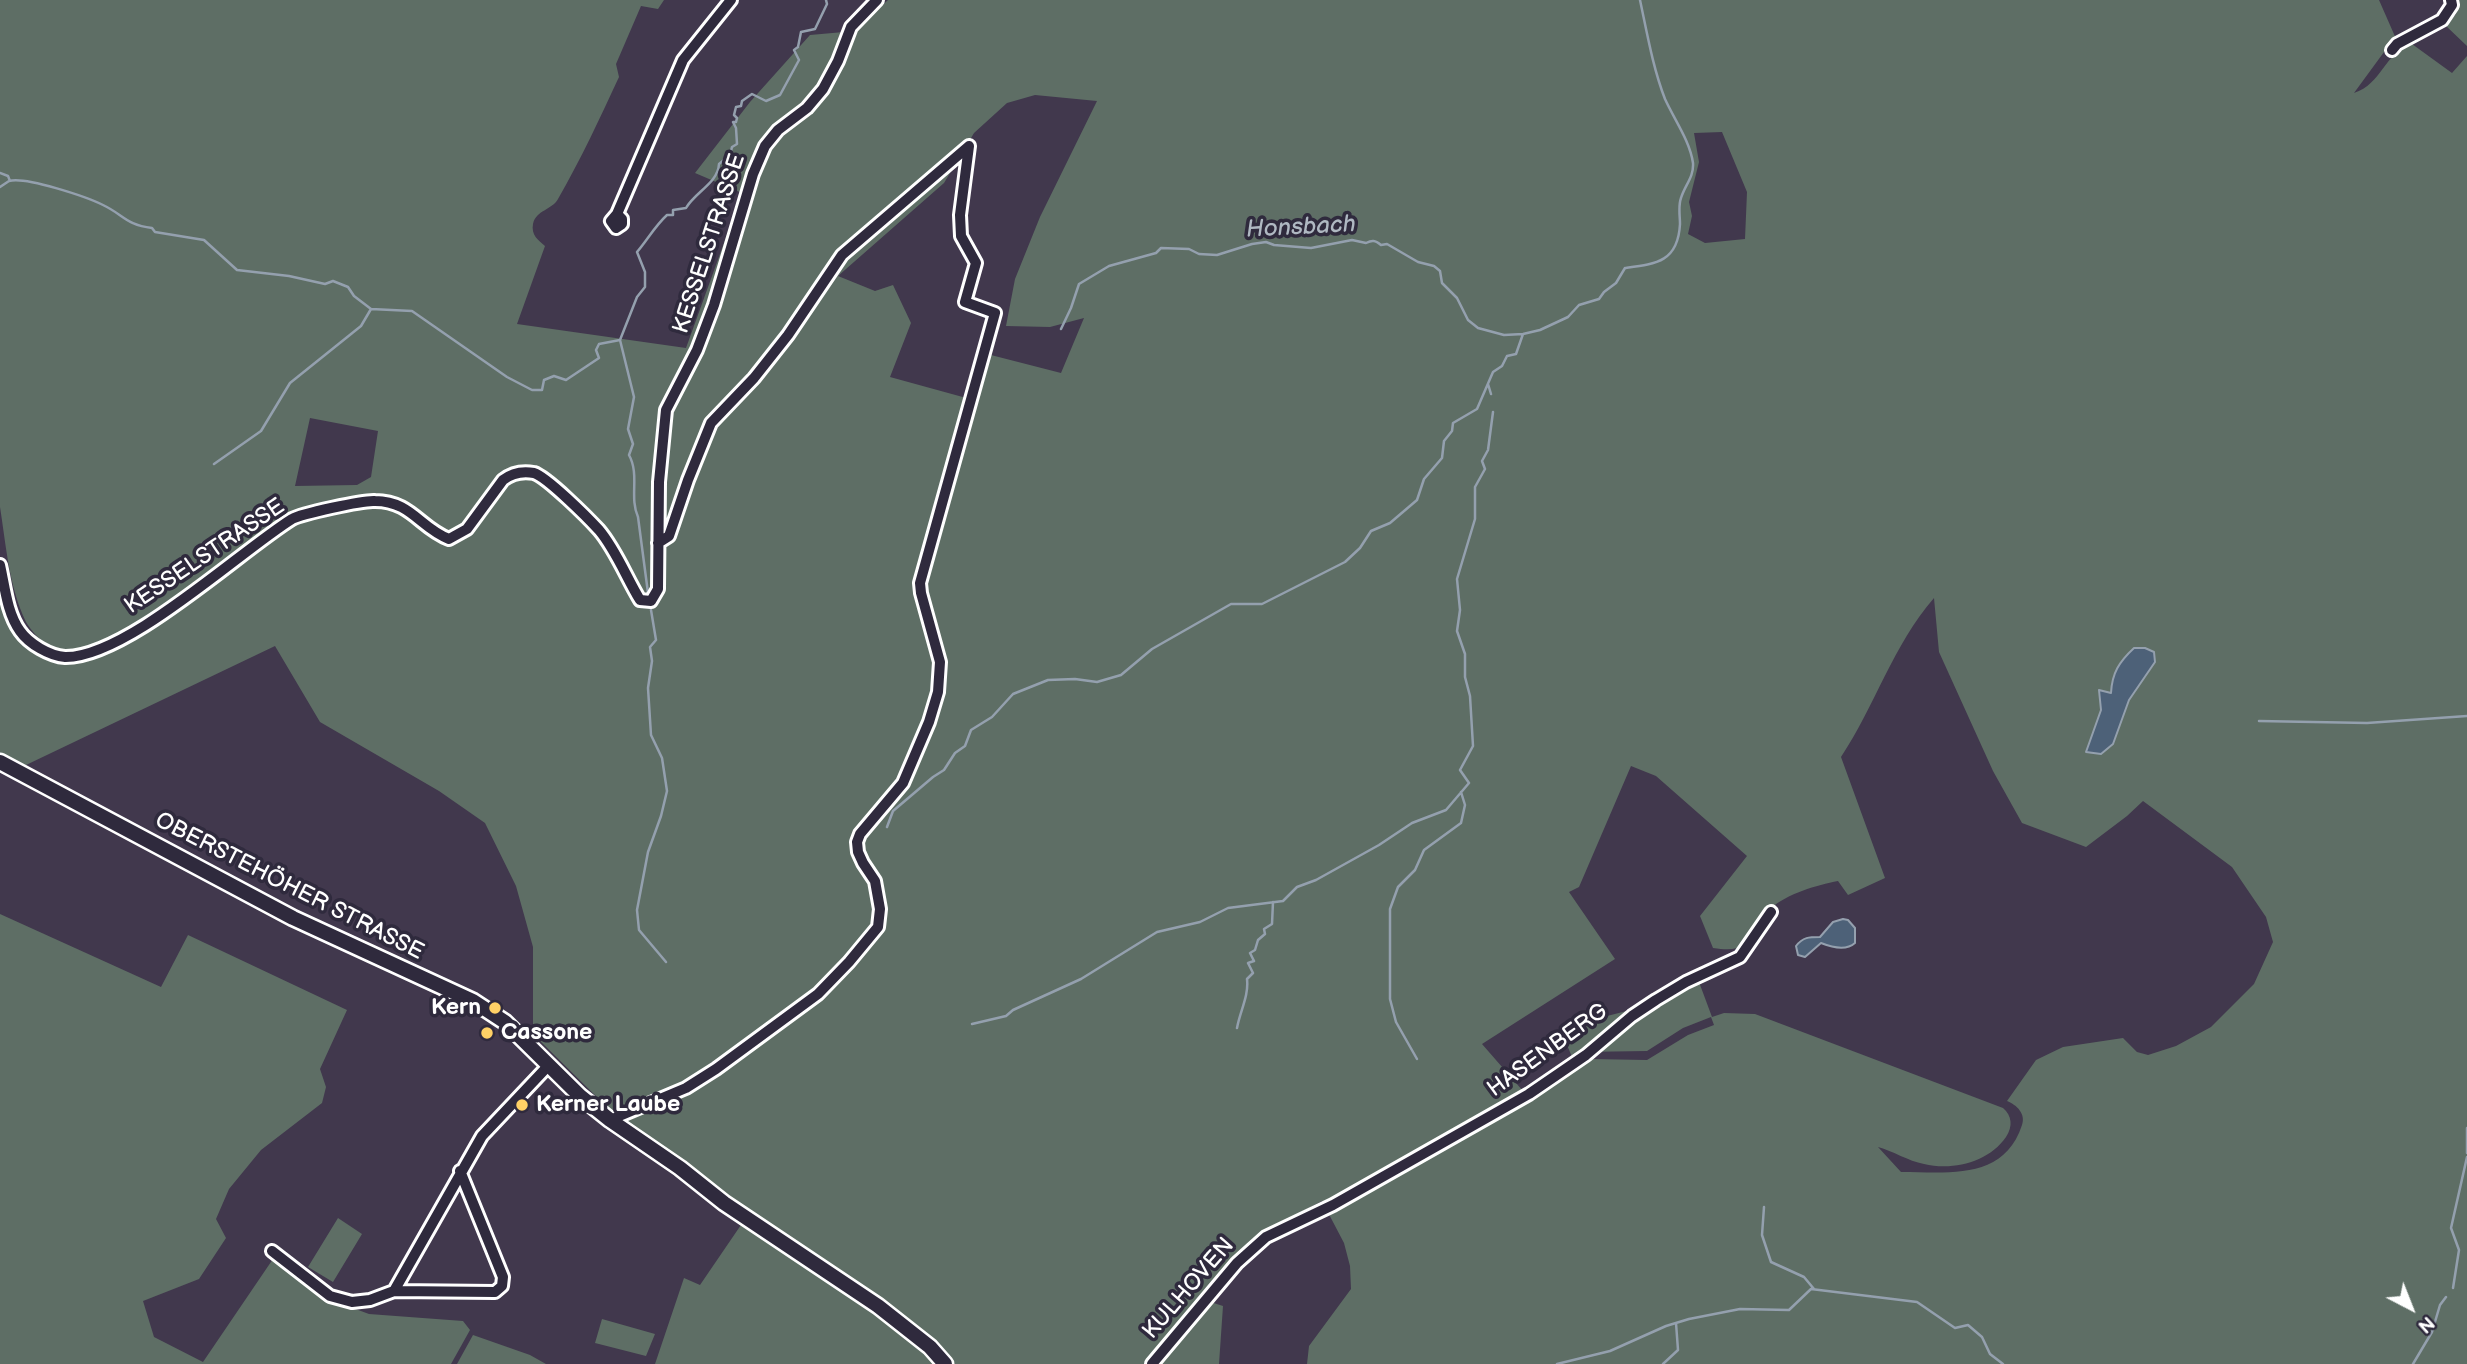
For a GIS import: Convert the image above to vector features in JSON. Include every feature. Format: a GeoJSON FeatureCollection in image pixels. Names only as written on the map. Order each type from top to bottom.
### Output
{"type":"FeatureCollection","features":[{"type":"Feature","properties":{"kind":"street"},"geometry":{"type":"LineString","coordinates":[[617,214],[683,60],[731,0]]}},
{"type":"Feature","properties":{"kind":"street","name":"KESSELSTRASSE"},"geometry":{"type":"LineString","coordinates":[[0,565],[13,618],[22,634],[36,646],[64,657],[99,649],[137,629],[294,518],[374,500],[401,506],[436,534],[449,539],[467,529],[497,485],[510,475],[537,474],[600,531],[635,592],[644,601],[654,599],[658,589],[659,482],[666,410],[697,351],[714,305],[753,174],[765,146],[778,131],[807,108],[822,89],[838,61],[851,27],[877,0]]}},
{"type":"Feature","properties":{"kind":"street"},"geometry":{"type":"LineString","coordinates":[[2392,50],[2442,20],[2452,5],[2451,0]]}},
{"type":"Feature","properties":{"kind":"street"},"geometry":{"type":"LineString","coordinates":[[610,1120],[686,1087],[716,1069],[818,994],[849,962],[877,927],[880,909],[878,890],[863,863],[857,842],[860,834],[904,783],[938,692],[940,662],[920,583],[995,313],[965,302],[976,263],[961,236],[960,215],[969,146],[842,255],[779,346],[754,378],[711,423],[669,536],[659,543]]}},
{"type":"Feature","properties":{"kind":"street","name":"OBERSTEHÖHER STRASSE"},"geometry":{"type":"LineString","coordinates":[[0,762],[293,918],[473,1001],[505,1022],[580,1096],[610,1120],[680,1168],[724,1203],[878,1306],[930,1347],[945,1364]]}},
{"type":"Feature","properties":{"kind":"street","name":"HASENBERG"},"geometry":{"type":"LineString","coordinates":[[1333,1205],[1506,1109],[1586,1055],[1632,1016],[1656,1000],[1686,982],[1740,957],[1771,912]]}},
{"type":"Feature","properties":{"kind":"street"},"geometry":{"type":"LineString","coordinates":[[394,1292],[482,1136],[549,1065]]}},
{"type":"Feature","properties":{"kind":"street"},"geometry":{"type":"LineString","coordinates":[[272,1251],[330,1296],[352,1302],[370,1300],[394,1292],[495,1292],[502,1286],[503,1277],[460,1171]]}},
{"type":"Feature","properties":{"kind":"street","name":"KULHOVEN"},"geometry":{"type":"LineString","coordinates":[[1152,1364],[1252,1248],[1266,1237],[1333,1205]]}},
{"type":"Feature","properties":{"kind":"green space"},"geometry":{"type":"Polygon","coordinates":[[[0,0],[664,0],[658,9],[641,6],[616,64],[619,77],[582,154],[558,199],[535,219],[534,234],[545,246],[517,324],[686,348],[742,193],[695,173],[750,102],[810,35],[855,31],[888,0],[2379,0],[2397,41],[2384,52],[2354,93],[2371,83],[2395,54],[2412,44],[2452,73],[2467,56],[2467,1364],[1307,1364],[1309,1346],[1351,1289],[1350,1266],[1344,1243],[1322,1201],[1261,1233],[1198,1298],[1223,1306],[1219,1364],[655,1364],[684,1278],[700,1285],[743,1222],[838,1273],[723,1195],[722,1191],[710,1182],[706,1183],[610,1110],[533,1034],[533,947],[516,886],[485,823],[439,791],[320,722],[275,646],[26,765],[0,759],[0,571],[15,629],[42,658],[67,662],[93,657],[115,648],[149,630],[214,586],[209,575],[138,622],[97,644],[79,650],[57,650],[41,640],[26,622],[20,609],[9,566],[0,507],[0,0]],[[1035,95],[1007,103],[974,133],[944,183],[838,276],[875,291],[893,285],[911,323],[890,377],[970,399],[987,354],[1061,373],[1084,318],[1050,327],[1006,326],[1015,279],[1040,217],[1097,101],[1035,95]],[[1722,132],[1694,133],[1699,162],[1689,202],[1692,216],[1688,234],[1705,243],[1745,239],[1747,192],[1722,132]],[[310,418],[295,486],[357,485],[371,477],[378,431],[310,418]],[[1934,598],[1907,636],[1841,757],[1885,878],[1848,895],[1838,881],[1794,894],[1771,908],[1745,944],[1738,948],[1713,948],[1700,916],[1747,856],[1656,776],[1631,766],[1579,887],[1569,892],[1615,959],[1482,1044],[1530,1099],[1589,1059],[1647,1060],[1688,1035],[1714,1025],[1711,1017],[1683,1028],[1647,1051],[1580,1052],[1572,1057],[1560,1028],[1658,1003],[1699,982],[1712,1017],[1724,1013],[1755,1014],[2003,1108],[2010,1121],[2006,1137],[1990,1153],[1970,1162],[1935,1166],[1912,1161],[1878,1147],[1901,1172],[1972,1170],[2002,1156],[2014,1143],[2023,1117],[2017,1107],[2007,1101],[2036,1060],[2063,1047],[2123,1038],[2137,1052],[2148,1055],[2176,1046],[2211,1027],[2254,984],[2273,942],[2266,917],[2232,867],[2143,801],[2086,847],[2022,823],[1993,771],[1939,652],[1934,598]],[[2155,662],[2111,694],[2099,691],[2101,710],[2086,752],[2113,744],[2129,700],[2155,662]]]}},
{"type":"Feature","properties":{"kind":"green space"},"geometry":{"type":"Polygon","coordinates":[[[2458,0],[2467,0],[2467,46],[2445,25],[2456,14],[2458,0]]]}},
{"type":"Feature","properties":{"kind":"green space"},"geometry":{"type":"Polygon","coordinates":[[[0,914],[161,987],[188,935],[347,1010],[320,1069],[326,1087],[322,1103],[261,1150],[229,1189],[216,1219],[226,1238],[199,1279],[143,1301],[154,1337],[203,1362],[275,1256],[342,1304],[369,1314],[463,1321],[470,1330],[451,1364],[0,1364],[0,914]]]}},
{"type":"Feature","properties":{"kind":"green space"},"geometry":{"type":"Polygon","coordinates":[[[338,1218],[362,1234],[333,1282],[308,1267],[338,1218]]]}},
{"type":"Feature","properties":{"kind":"green space"},"geometry":{"type":"Polygon","coordinates":[[[602,1319],[655,1334],[646,1356],[595,1343],[602,1319]]]}},
{"type":"Feature","properties":{"kind":"green space"},"geometry":{"type":"Polygon","coordinates":[[[473,1335],[530,1355],[546,1364],[457,1364],[473,1335]]]}},
{"type":"Feature","properties":{"kind":"water"},"geometry":{"type":"Polygon","coordinates":[[[2134,648],[2145,648],[2154,652],[2155,662],[2129,700],[2113,744],[2101,754],[2086,752],[2101,710],[2099,690],[2111,693],[2117,668],[2134,648]]]}},
{"type":"Feature","properties":{"kind":"water"},"geometry":{"type":"Polygon","coordinates":[[[1848,920],[1855,928],[1855,943],[1843,948],[1821,943],[1805,957],[1798,955],[1796,946],[1801,941],[1809,937],[1820,937],[1833,922],[1848,920]]]}},
{"type":"Feature","properties":{"kind":"waterway"},"geometry":{"type":"LineString","coordinates":[[0,187],[9,181],[17,180],[84,197],[131,222],[152,228],[155,232],[204,240],[237,270],[289,276],[325,284],[333,281],[348,287],[354,296],[371,309],[412,311],[507,377],[532,390],[542,390],[544,380],[554,376],[566,380],[599,358],[596,350],[599,344],[620,340],[637,297],[645,287],[645,272],[637,252],[667,215],[673,215],[673,210],[686,208],[715,177],[719,164],[730,155],[732,147],[737,144],[733,122],[736,122],[737,118],[734,115],[736,107],[741,106],[742,101],[752,94],[766,101],[780,95],[799,60],[794,50],[798,47],[801,32],[815,29],[827,4],[826,0]]}},
{"type":"Feature","properties":{"kind":"waterway","name":"Honsbach"},"geometry":{"type":"LineString","coordinates":[[1061,329],[1079,284],[1109,266],[1156,253],[1161,248],[1189,249],[1199,254],[1217,255],[1266,242],[1311,248],[1352,240],[1387,244],[1418,262],[1434,266],[1440,271],[1442,283],[1457,298],[1468,320],[1478,328],[1504,335],[1540,330],[1568,317],[1579,305],[1599,299],[1616,283],[1625,268],[1646,265],[1670,254],[1678,237],[1680,201],[1691,177],[1693,163],[1685,138],[1661,87],[1640,0]]}},
{"type":"Feature","properties":{"kind":"waterway"},"geometry":{"type":"LineString","coordinates":[[0,173],[8,176],[10,181]]}},
{"type":"Feature","properties":{"kind":"waterway"},"geometry":{"type":"LineString","coordinates":[[214,464],[261,431],[290,383],[361,326],[371,309]]}},
{"type":"Feature","properties":{"kind":"waterway"},"geometry":{"type":"LineString","coordinates":[[887,827],[893,811],[944,770],[955,753],[965,746],[971,730],[992,717],[1013,694],[1048,680],[1075,679],[1097,682],[1121,675],[1152,649],[1231,604],[1262,604],[1345,562],[1360,548],[1371,531],[1390,523],[1417,500],[1424,479],[1442,458],[1444,441],[1452,431],[1453,423],[1477,409],[1493,372],[1502,366],[1507,356],[1516,354],[1523,334]]}},
{"type":"Feature","properties":{"kind":"waterway"},"geometry":{"type":"LineString","coordinates":[[620,340],[634,397],[628,429],[633,444],[629,455],[634,470],[634,502],[648,593]]}},
{"type":"Feature","properties":{"kind":"waterway"},"geometry":{"type":"LineString","coordinates":[[1488,384],[1491,394]]}},
{"type":"Feature","properties":{"kind":"waterway"},"geometry":{"type":"LineString","coordinates":[[972,1024],[1006,1016],[1013,1010],[1081,979],[1157,932],[1200,922],[1228,908],[1283,901],[1297,887],[1316,880],[1379,845],[1412,823],[1446,810],[1469,783],[1460,770],[1473,746],[1465,654],[1457,631],[1460,610],[1457,579],[1475,519],[1475,487],[1485,469],[1482,461],[1488,450],[1493,412]]}},
{"type":"Feature","properties":{"kind":"waterway"},"geometry":{"type":"LineString","coordinates":[[651,610],[656,640],[650,647],[652,661],[648,688],[651,735],[662,758],[667,791],[648,852],[637,910],[639,930],[666,962]]}},
{"type":"Feature","properties":{"kind":"waterway"},"geometry":{"type":"LineString","coordinates":[[2259,721],[2367,723],[2467,716]]}},
{"type":"Feature","properties":{"kind":"waterway"},"geometry":{"type":"LineString","coordinates":[[1417,1059],[1396,1022],[1390,999],[1390,909],[1398,887],[1415,870],[1424,850],[1461,823],[1465,805],[1461,792]]}},
{"type":"Feature","properties":{"kind":"waterway"},"geometry":{"type":"LineString","coordinates":[[1237,1028],[1246,997],[1247,979],[1253,973],[1248,963],[1254,961],[1250,953],[1265,934],[1264,929],[1272,924],[1273,902]]}},
{"type":"Feature","properties":{"kind":"waterway"},"geometry":{"type":"LineString","coordinates":[[2467,1128],[2467,1153]]}},
{"type":"Feature","properties":{"kind":"waterway"},"geometry":{"type":"LineString","coordinates":[[2453,1288],[2459,1250],[2451,1228],[2467,1157]]}},
{"type":"Feature","properties":{"kind":"waterway"},"geometry":{"type":"LineString","coordinates":[[1764,1207],[1762,1235],[1771,1262],[1804,1277],[1814,1289]]}},
{"type":"Feature","properties":{"kind":"waterway"},"geometry":{"type":"LineString","coordinates":[[1557,1364],[1610,1351],[1666,1326],[1689,1319],[1740,1309],[1789,1310],[1811,1289],[1917,1302],[1955,1328],[1968,1325],[1982,1337],[1990,1354],[2003,1364]]}},
{"type":"Feature","properties":{"kind":"waterway"},"geometry":{"type":"LineString","coordinates":[[2413,1364],[2432,1332],[2440,1305],[2446,1297]]}},
{"type":"Feature","properties":{"kind":"waterway"},"geometry":{"type":"LineString","coordinates":[[1663,1364],[1678,1350],[1676,1323]]}},
{"type":"Feature","properties":{"kind":"place","name":"Kern"},"geometry":{"type":"Point","coordinates":[495,1008]}},
{"type":"Feature","properties":{"kind":"place","name":"Cassone"},"geometry":{"type":"Point","coordinates":[487,1033]}},
{"type":"Feature","properties":{"kind":"place","name":"Kerner Laube"},"geometry":{"type":"Point","coordinates":[522,1105]}}]}
